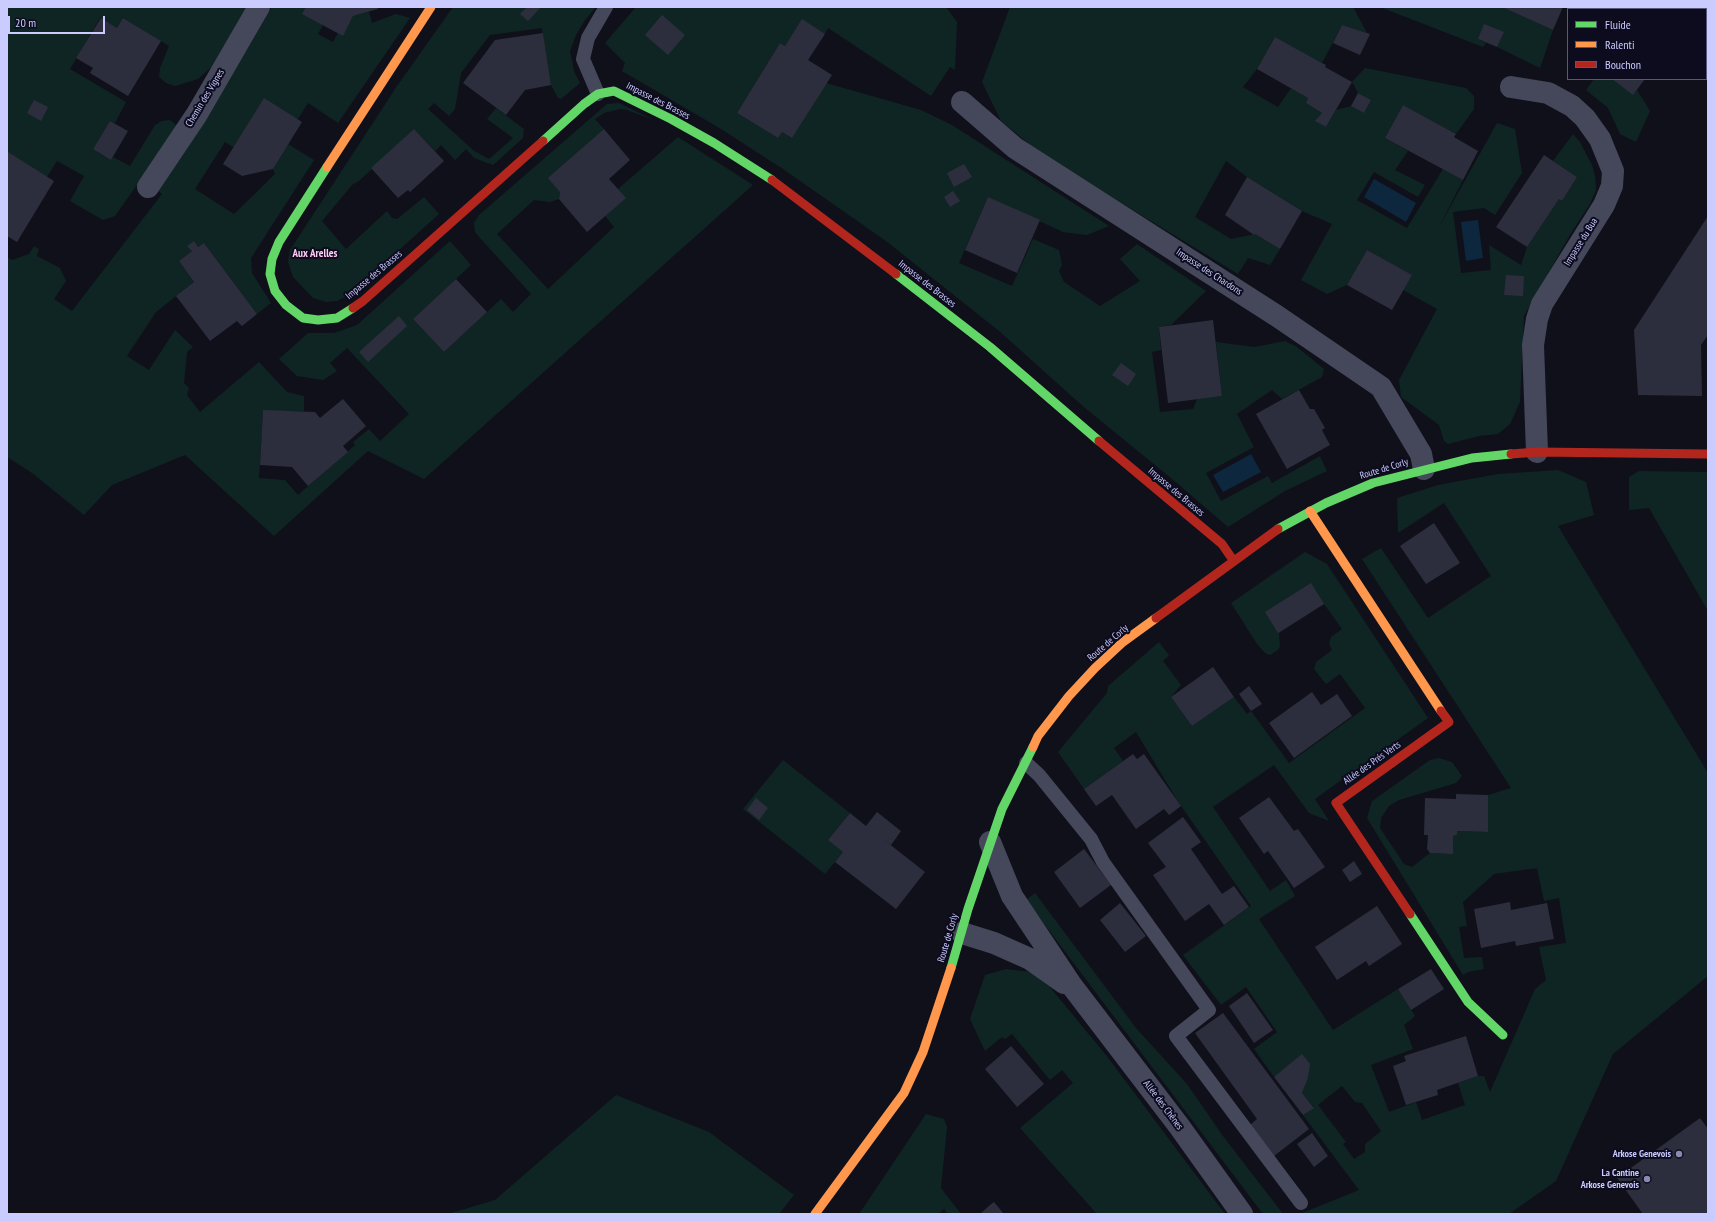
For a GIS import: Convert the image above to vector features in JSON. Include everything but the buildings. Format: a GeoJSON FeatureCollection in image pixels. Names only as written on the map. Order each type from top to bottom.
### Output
{"type":"FeatureCollection","features":[{"type":"Feature","properties":{"kind":"street","name":"Chemin des Vignes"},"geometry":{"type":"LineString","coordinates":[[148,187],[197,114],[259,7]]}},
{"type":"Feature","properties":{"kind":"street","name":"Impasse des Brasses"},"geometry":{"type":"LineString","coordinates":[[431,7],[279,242],[272,259],[270,274],[275,291],[286,305],[303,318],[318,320],[337,318],[363,301],[584,104],[598,94],[614,91],[714,143],[766,175],[990,346],[1171,503],[1222,544],[1233,560]]}},
{"type":"Feature","properties":{"kind":"street","name":"Impasse du Bua"},"geometry":{"type":"LineString","coordinates":[[1511,87],[1548,93],[1572,106],[1586,118],[1600,139],[1613,171],[1612,186],[1604,205],[1542,304],[1537,320],[1533,345],[1537,452]]}},
{"type":"Feature","properties":{"kind":"street","name":"Impasse des Chardons"},"geometry":{"type":"LineString","coordinates":[[962,102],[1015,148],[1277,316],[1381,387],[1421,454],[1424,469]]}},
{"type":"Feature","properties":{"kind":"street","name":"Route de Corly"},"geometry":{"type":"LineString","coordinates":[[815,1214],[904,1093],[923,1052],[962,933],[968,909],[1002,808],[1026,763],[1038,736],[1069,696],[1095,668],[1123,642],[1277,529],[1310,511],[1373,483],[1472,458],[1537,452],[1708,454]]}},
{"type":"Feature","properties":{"kind":"street","name":"Allée des Prés Verts"},"geometry":{"type":"LineString","coordinates":[[1310,511],[1449,722],[1336,803],[1468,1002],[1503,1035]]}},
{"type":"Feature","properties":{"kind":"street","name":"Allée des Chênes"},"geometry":{"type":"LineString","coordinates":[[990,842],[1012,896],[1082,999],[1179,1126],[1242,1214]]}},
{"type":"Feature","properties":{"kind":"street","name":"Allée des Chênes"},"geometry":{"type":"LineString","coordinates":[[962,933],[994,943],[1030,959],[1061,980],[1082,999]]}},
{"type":"Feature","properties":{"kind":"lane"},"geometry":{"type":"LineString","coordinates":[[598,94],[583,59],[588,38],[606,7]]}},
{"type":"Feature","properties":{"kind":"lane"},"geometry":{"type":"LineString","coordinates":[[1026,763],[1039,775],[1091,839],[1103,862],[1209,1010],[1176,1036],[1301,1202]]}},
{"type":"Feature","properties":{"kind":"green space"},"geometry":{"type":"Polygon","coordinates":[[[7,7],[250,7],[224,56],[198,79],[175,86],[166,83],[159,77],[160,68],[169,46],[123,18],[117,28],[100,18],[70,69],[126,102],[115,123],[110,121],[93,149],[111,160],[113,157],[130,166],[155,125],[162,121],[170,120],[175,124],[178,131],[143,182],[137,185],[115,216],[103,220],[70,201],[84,176],[57,161],[47,177],[8,153],[7,154],[7,7]]]}},
{"type":"Feature","properties":{"kind":"green space"},"geometry":{"type":"Polygon","coordinates":[[[272,7],[306,7],[323,25],[318,34],[333,42],[338,33],[343,35],[353,16],[369,12],[372,23],[396,14],[410,18],[338,123],[308,103],[298,119],[233,147],[225,142],[195,189],[234,214],[275,174],[273,169],[288,144],[314,160],[251,258],[252,273],[271,303],[257,314],[204,243],[198,247],[194,241],[188,246],[192,251],[179,261],[194,282],[156,312],[127,356],[149,370],[175,330],[193,347],[187,352],[184,383],[189,388],[187,395],[200,412],[259,362],[287,392],[304,396],[304,411],[263,411],[259,478],[285,480],[298,495],[355,445],[353,442],[369,429],[380,441],[409,414],[347,348],[330,363],[337,371],[323,380],[297,376],[279,359],[308,333],[334,333],[357,325],[450,241],[471,265],[413,319],[444,352],[501,299],[513,312],[531,294],[475,232],[474,223],[479,215],[607,104],[619,103],[654,120],[627,110],[620,109],[604,113],[595,119],[604,129],[560,192],[559,199],[550,202],[534,200],[497,234],[548,289],[614,227],[605,216],[625,198],[618,189],[678,137],[753,185],[424,479],[368,451],[274,536],[185,455],[112,485],[84,515],[32,473],[7,457],[7,257],[12,260],[29,254],[34,246],[39,249],[37,256],[60,268],[66,281],[54,299],[72,311],[162,194],[158,191],[247,50],[272,7]]]}},
{"type":"Feature","properties":{"kind":"green space"},"geometry":{"type":"Polygon","coordinates":[[[453,7],[596,7],[585,20],[576,35],[570,51],[574,71],[580,83],[561,99],[558,98],[551,85],[542,28],[490,35],[461,73],[455,109],[449,116],[434,103],[428,109],[473,150],[489,159],[513,138],[487,119],[496,108],[524,129],[523,138],[493,165],[474,158],[466,149],[455,160],[441,145],[435,151],[414,129],[359,181],[352,185],[322,221],[346,249],[387,211],[392,218],[397,219],[424,197],[439,214],[349,295],[337,301],[326,302],[313,298],[293,277],[288,262],[290,250],[397,86],[453,7]]]}},
{"type":"Feature","properties":{"kind":"green space"},"geometry":{"type":"Polygon","coordinates":[[[636,7],[946,7],[957,22],[955,70],[950,67],[931,96],[828,28],[825,34],[802,20],[785,46],[780,43],[737,113],[778,138],[782,132],[792,138],[826,83],[921,110],[952,125],[1109,226],[1087,235],[1063,232],[988,197],[959,263],[1012,286],[1033,239],[1059,250],[1062,265],[1059,271],[1064,282],[1100,306],[1140,281],[1120,259],[1137,244],[1206,291],[1171,325],[1159,327],[1161,350],[1152,352],[1160,412],[1193,409],[1197,399],[1222,396],[1216,342],[1254,347],[1285,341],[1297,347],[1324,369],[1322,377],[1282,399],[1272,390],[1237,414],[1254,447],[1206,473],[1221,501],[1268,476],[1272,483],[1320,456],[1327,471],[1285,491],[1228,527],[1171,478],[1085,408],[999,331],[886,241],[783,169],[721,129],[622,71],[625,63],[605,43],[636,7]]]}},
{"type":"Feature","properties":{"kind":"green space"},"geometry":{"type":"Polygon","coordinates":[[[1010,7],[1353,7],[1367,33],[1342,25],[1322,63],[1275,37],[1257,69],[1243,87],[1278,107],[1291,88],[1308,98],[1306,103],[1322,113],[1316,121],[1326,127],[1336,110],[1351,106],[1364,113],[1371,100],[1358,93],[1352,82],[1365,68],[1466,88],[1474,96],[1474,109],[1456,134],[1403,105],[1385,138],[1408,151],[1395,170],[1425,185],[1418,197],[1374,172],[1357,200],[1407,228],[1443,169],[1463,180],[1439,227],[1497,123],[1515,129],[1522,173],[1495,215],[1484,208],[1453,212],[1461,273],[1491,270],[1489,245],[1521,265],[1527,247],[1559,199],[1562,201],[1577,177],[1553,161],[1573,134],[1580,142],[1592,165],[1595,176],[1596,190],[1590,204],[1571,233],[1524,316],[1520,402],[1510,424],[1498,434],[1479,436],[1448,444],[1444,441],[1439,425],[1401,397],[1399,380],[1437,309],[1403,290],[1411,275],[1367,250],[1347,285],[1327,294],[1301,280],[1332,224],[1302,211],[1247,177],[1226,161],[1195,217],[1231,239],[1255,234],[1280,249],[1270,265],[1248,258],[1238,274],[1044,156],[1001,121],[982,82],[1010,7]]]}},
{"type":"Feature","properties":{"kind":"green space"},"geometry":{"type":"Polygon","coordinates":[[[1380,7],[1502,7],[1553,30],[1540,68],[1497,47],[1503,32],[1478,39],[1486,43],[1483,47],[1380,7]]]}},
{"type":"Feature","properties":{"kind":"green space"},"geometry":{"type":"Polygon","coordinates":[[[1618,7],[1708,7],[1708,54],[1707,8],[1618,7]]]}},
{"type":"Feature","properties":{"kind":"green space"},"geometry":{"type":"Polygon","coordinates":[[[1593,80],[1613,80],[1633,94],[1637,90],[1650,111],[1636,142],[1620,134],[1608,108],[1586,90],[1593,80]]]}},
{"type":"Feature","properties":{"kind":"green space"},"geometry":{"type":"Polygon","coordinates":[[[1558,470],[1586,482],[1594,515],[1558,526],[1708,773],[1708,976],[1613,1054],[1556,1181],[1509,1214],[1300,1214],[1359,1190],[1303,1115],[1314,1107],[1302,1093],[1308,1078],[1309,1064],[1302,1055],[1274,1077],[1254,1049],[1277,1032],[1246,987],[1221,1005],[1183,955],[1251,906],[1179,803],[1136,732],[1114,748],[1123,761],[1084,789],[1058,752],[1107,693],[1108,686],[1159,642],[1169,655],[1163,661],[1181,685],[1171,697],[1192,726],[1234,697],[1247,714],[1251,711],[1289,763],[1365,708],[1340,674],[1326,684],[1314,669],[1316,662],[1332,650],[1329,644],[1331,637],[1342,629],[1324,604],[1279,633],[1280,646],[1278,650],[1270,655],[1265,653],[1257,644],[1231,603],[1305,552],[1327,564],[1428,718],[1315,799],[1329,821],[1309,813],[1274,765],[1213,807],[1270,891],[1286,880],[1295,896],[1259,919],[1333,1030],[1398,989],[1415,1016],[1404,1025],[1413,1049],[1371,1065],[1389,1112],[1416,1102],[1422,1120],[1465,1105],[1458,1083],[1478,1076],[1484,1076],[1490,1092],[1535,989],[1546,980],[1539,947],[1566,943],[1559,898],[1544,901],[1537,868],[1494,874],[1463,902],[1467,926],[1459,927],[1464,958],[1482,957],[1484,969],[1468,972],[1463,975],[1367,818],[1372,801],[1430,760],[1439,758],[1452,762],[1462,776],[1456,783],[1399,800],[1389,806],[1381,818],[1380,828],[1404,864],[1412,867],[1430,853],[1453,854],[1453,836],[1457,835],[1457,831],[1487,832],[1488,795],[1511,788],[1362,559],[1381,548],[1428,618],[1491,576],[1444,503],[1398,533],[1397,498],[1438,485],[1498,474],[1558,470]],[[1342,1086],[1318,1105],[1346,1142],[1343,1144],[1354,1159],[1365,1152],[1365,1144],[1381,1131],[1362,1103],[1355,1102],[1342,1086]]]}},
{"type":"Feature","properties":{"kind":"green space"},"geometry":{"type":"Polygon","coordinates":[[[1639,471],[1708,472],[1708,611],[1649,508],[1629,510],[1629,477],[1639,471]]]}},
{"type":"Feature","properties":{"kind":"green space"},"geometry":{"type":"Polygon","coordinates":[[[783,760],[850,813],[828,840],[843,852],[825,874],[743,809],[783,760]]]}},
{"type":"Feature","properties":{"kind":"green space"},"geometry":{"type":"Polygon","coordinates":[[[1035,893],[1136,1028],[1187,1084],[1223,1136],[1283,1214],[1263,1214],[1026,900],[1035,893]]]}},
{"type":"Feature","properties":{"kind":"green space"},"geometry":{"type":"Polygon","coordinates":[[[1006,969],[1031,972],[1049,986],[1106,1055],[1225,1214],[1097,1214],[1020,1128],[1073,1083],[1062,1070],[1050,1080],[1012,1034],[1005,1039],[1002,1037],[985,1051],[970,1019],[985,975],[1006,969]]]}},
{"type":"Feature","properties":{"kind":"green space"},"geometry":{"type":"Polygon","coordinates":[[[616,1095],[709,1132],[794,1195],[779,1214],[448,1214],[495,1200],[616,1095]]]}},
{"type":"Feature","properties":{"kind":"green space"},"geometry":{"type":"Polygon","coordinates":[[[926,1114],[944,1119],[947,1127],[941,1188],[961,1214],[948,1214],[944,1209],[938,1214],[859,1214],[926,1114]]]}},
{"type":"Feature","properties":{"kind":"water"},"geometry":{"type":"Polygon","coordinates":[[[1374,179],[1416,203],[1406,222],[1364,197],[1374,179]]]}},
{"type":"Feature","properties":{"kind":"water"},"geometry":{"type":"Polygon","coordinates":[[[1478,220],[1483,258],[1466,261],[1461,222],[1478,220]]]}},
{"type":"Feature","properties":{"kind":"water"},"geometry":{"type":"Polygon","coordinates":[[[1251,454],[1261,472],[1223,492],[1213,475],[1251,454]]]}},
{"type":"Feature","properties":{"kind":"traffic: fast"},"geometry":{"type":"LineString","coordinates":[[543,141],[584,104],[598,94],[614,91],[671,119],[714,143],[772,180]]}},
{"type":"Feature","properties":{"kind":"traffic: fast"},"geometry":{"type":"LineString","coordinates":[[327,167],[279,242],[272,259],[270,274],[275,291],[286,305],[303,318],[318,320],[337,318],[353,308]]}},
{"type":"Feature","properties":{"kind":"traffic: fast"},"geometry":{"type":"LineString","coordinates":[[896,274],[990,347],[1099,441]]}},
{"type":"Feature","properties":{"kind":"traffic: fast"},"geometry":{"type":"LineString","coordinates":[[1278,529],[1326,503],[1373,483],[1472,458],[1511,454]]}},
{"type":"Feature","properties":{"kind":"traffic: fast"},"geometry":{"type":"LineString","coordinates":[[951,968],[968,909],[1002,809],[1033,747]]}},
{"type":"Feature","properties":{"kind":"traffic: fast"},"geometry":{"type":"LineString","coordinates":[[1410,914],[1468,1002],[1503,1035]]}},
{"type":"Feature","properties":{"kind":"traffic: slow"},"geometry":{"type":"LineString","coordinates":[[327,167],[431,7]]}},
{"type":"Feature","properties":{"kind":"traffic: slow"},"geometry":{"type":"LineString","coordinates":[[1310,511],[1441,711]]}},
{"type":"Feature","properties":{"kind":"traffic: slow"},"geometry":{"type":"LineString","coordinates":[[1033,747],[1038,736],[1069,696],[1095,668],[1123,642],[1156,618]]}},
{"type":"Feature","properties":{"kind":"traffic: slow"},"geometry":{"type":"LineString","coordinates":[[815,1214],[904,1093],[923,1052],[951,968]]}},
{"type":"Feature","properties":{"kind":"traffic: jam"},"geometry":{"type":"LineString","coordinates":[[353,308],[363,301],[543,141]]}},
{"type":"Feature","properties":{"kind":"traffic: jam"},"geometry":{"type":"LineString","coordinates":[[772,180],[896,274]]}},
{"type":"Feature","properties":{"kind":"traffic: jam"},"geometry":{"type":"LineString","coordinates":[[1099,441],[1222,544],[1233,560]]}},
{"type":"Feature","properties":{"kind":"traffic: jam"},"geometry":{"type":"LineString","coordinates":[[1511,454],[1537,452],[1708,454]]}},
{"type":"Feature","properties":{"kind":"traffic: jam"},"geometry":{"type":"LineString","coordinates":[[1156,618],[1278,529]]}},
{"type":"Feature","properties":{"kind":"traffic: jam"},"geometry":{"type":"LineString","coordinates":[[1410,914],[1336,803],[1449,722],[1441,711]]}},
{"type":"Feature","properties":{"kind":"place","name":"Arkose Genevois"},"geometry":{"type":"Point","coordinates":[1679,1154]}},
{"type":"Feature","properties":{"kind":"place","name":"La Cantine Arkose Genevois"},"geometry":{"type":"Point","coordinates":[1647,1179]}},
{"type":"Feature","properties":{"kind":"district","name":"Aux Arelles"},"geometry":{"type":"Point","coordinates":[315,254]}}]}
